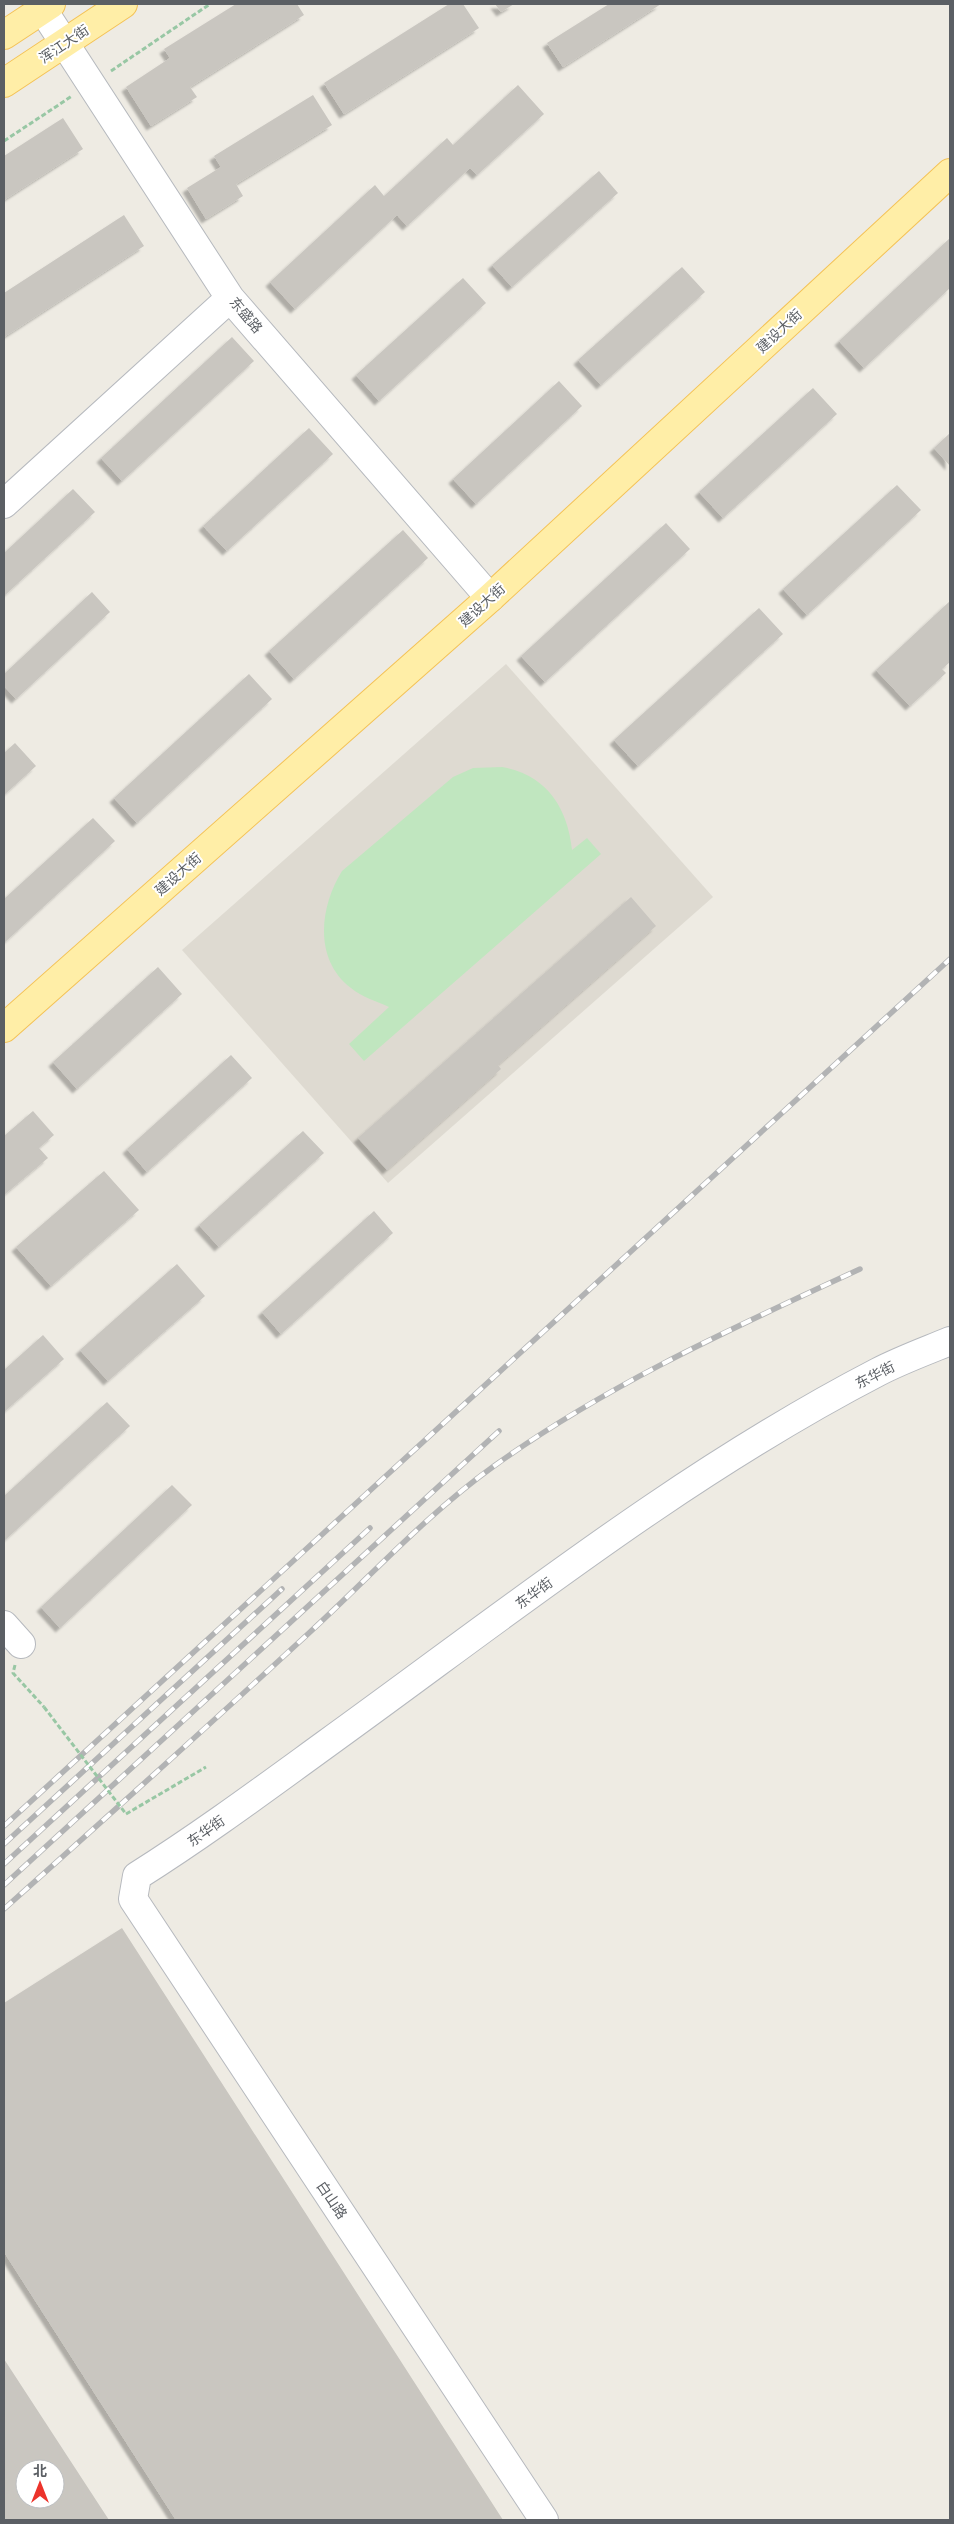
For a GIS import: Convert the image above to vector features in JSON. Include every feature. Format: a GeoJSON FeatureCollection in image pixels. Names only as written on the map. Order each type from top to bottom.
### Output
{"type":"FeatureCollection","features":[{"type":"Feature","properties":{"kind":"main road","name":"浑江大街"},"geometry":{"type":"LineString","coordinates":[[4,83],[124,4]]}},
{"type":"Feature","properties":{"kind":"main road"},"geometry":{"type":"LineString","coordinates":[[4,35],[44,6]]}},
{"type":"Feature","properties":{"kind":"main road","name":"建设大街"},"geometry":{"type":"LineString","coordinates":[[4,1028],[490,598],[950,173]]}},
{"type":"Feature","properties":{"kind":"street","name":"东盛路"},"geometry":{"type":"LineString","coordinates":[[44,6],[65,44],[230,298],[490,598]]}},
{"type":"Feature","properties":{"kind":"street"},"geometry":{"type":"LineString","coordinates":[[4,504],[230,298]]}},
{"type":"Feature","properties":{"kind":"street","name":"东华街"},"geometry":{"type":"LineString","coordinates":[[137,1876],[230,1814],[610,1538],[679,1491],[751,1446],[880,1371],[950,1341]]}},
{"type":"Feature","properties":{"kind":"street","name":"白山路"},"geometry":{"type":"LineString","coordinates":[[137,1876],[133,1899],[544,2520]]}},
{"type":"Feature","properties":{"kind":"path"},"geometry":{"type":"LineString","coordinates":[[12,1635],[13,1673],[44,1708],[126,1814],[206,1767]]}},
{"type":"Feature","properties":{"kind":"shaded area"},"geometry":{"type":"Polygon","coordinates":[[[506,664],[713,897],[388,1183],[182,950],[506,664]]]}},
{"type":"Feature","properties":{"kind":"green space"},"geometry":{"type":"Polygon","coordinates":[[[502,767],[531,777],[552,795],[566,820],[572,850],[587,838],[601,854],[364,1061],[349,1044],[389,1007],[351,988],[339,976],[330,962],[324,932],[325,916],[335,885],[342,871],[453,777],[473,768],[502,767]]]}},
{"type":"Feature","properties":{"kind":"building"},"geometry":{"type":"Polygon","coordinates":[[[236,4],[297,4],[304,15],[190,87],[197,97],[151,126],[126,87],[170,58],[164,49],[236,4]]]}},
{"type":"Feature","properties":{"kind":"building"},"geometry":{"type":"Polygon","coordinates":[[[449,4],[463,4],[479,28],[344,114],[324,83],[449,4]]]}},
{"type":"Feature","properties":{"kind":"building"},"geometry":{"type":"Polygon","coordinates":[[[495,4],[514,4],[501,12],[495,4]]]}},
{"type":"Feature","properties":{"kind":"building"},"geometry":{"type":"Polygon","coordinates":[[[609,4],[661,4],[563,67],[547,43],[609,4]]]}},
{"type":"Feature","properties":{"kind":"building"},"geometry":{"type":"Polygon","coordinates":[[[518,85],[544,114],[477,175],[470,168],[407,226],[397,215],[295,309],[270,282],[375,185],[384,196],[447,138],[453,145],[518,85]]]}},
{"type":"Feature","properties":{"kind":"building"},"geometry":{"type":"Polygon","coordinates":[[[313,95],[332,125],[236,184],[243,196],[206,219],[187,188],[221,167],[214,156],[313,95]]]}},
{"type":"Feature","properties":{"kind":"building"},"geometry":{"type":"Polygon","coordinates":[[[63,118],[83,149],[4,200],[4,156],[63,118]]]}},
{"type":"Feature","properties":{"kind":"building"},"geometry":{"type":"Polygon","coordinates":[[[599,171],[618,193],[512,287],[492,265],[599,171]]]}},
{"type":"Feature","properties":{"kind":"building"},"geometry":{"type":"Polygon","coordinates":[[[124,215],[144,246],[4,337],[4,293],[124,215]]]}},
{"type":"Feature","properties":{"kind":"building"},"geometry":{"type":"Polygon","coordinates":[[[950,238],[950,288],[864,368],[839,341],[950,238]]]}},
{"type":"Feature","properties":{"kind":"building"},"geometry":{"type":"Polygon","coordinates":[[[682,267],[705,292],[601,385],[578,360],[682,267]]]}},
{"type":"Feature","properties":{"kind":"building"},"geometry":{"type":"Polygon","coordinates":[[[463,278],[486,303],[379,401],[356,375],[463,278]]]}},
{"type":"Feature","properties":{"kind":"building"},"geometry":{"type":"Polygon","coordinates":[[[232,337],[254,361],[122,481],[101,458],[232,337]]]}},
{"type":"Feature","properties":{"kind":"building"},"geometry":{"type":"Polygon","coordinates":[[[559,381],[582,406],[476,504],[453,479],[559,381]]]}},
{"type":"Feature","properties":{"kind":"building"},"geometry":{"type":"Polygon","coordinates":[[[813,388],[837,414],[723,518],[699,492],[813,388]]]}},
{"type":"Feature","properties":{"kind":"building"},"geometry":{"type":"Polygon","coordinates":[[[309,428],[333,454],[227,551],[203,526],[309,428]]]}},
{"type":"Feature","properties":{"kind":"building"},"geometry":{"type":"Polygon","coordinates":[[[950,433],[950,466],[934,448],[950,433]]]}},
{"type":"Feature","properties":{"kind":"building"},"geometry":{"type":"Polygon","coordinates":[[[897,485],[921,510],[807,615],[783,589],[897,485]]]}},
{"type":"Feature","properties":{"kind":"building"},"geometry":{"type":"Polygon","coordinates":[[[73,489],[95,512],[4,596],[4,553],[73,489]]]}},
{"type":"Feature","properties":{"kind":"building"},"geometry":{"type":"Polygon","coordinates":[[[666,523],[690,549],[545,682],[521,656],[666,523]]]}},
{"type":"Feature","properties":{"kind":"building"},"geometry":{"type":"Polygon","coordinates":[[[403,530],[428,558],[294,679],[269,651],[403,530]]]}},
{"type":"Feature","properties":{"kind":"building"},"geometry":{"type":"Polygon","coordinates":[[[92,592],[110,612],[16,699],[4,686],[4,674],[92,592]]]}},
{"type":"Feature","properties":{"kind":"building"},"geometry":{"type":"Polygon","coordinates":[[[950,601],[950,662],[942,669],[946,673],[910,706],[876,670],[950,601]]]}},
{"type":"Feature","properties":{"kind":"building"},"geometry":{"type":"Polygon","coordinates":[[[759,608],[783,634],[638,766],[614,740],[759,608]]]}},
{"type":"Feature","properties":{"kind":"building"},"geometry":{"type":"Polygon","coordinates":[[[249,674],[272,699],[137,823],[114,798],[249,674]]]}},
{"type":"Feature","properties":{"kind":"building"},"geometry":{"type":"Polygon","coordinates":[[[15,743],[36,766],[4,795],[4,753],[15,743]]]}},
{"type":"Feature","properties":{"kind":"building"},"geometry":{"type":"Polygon","coordinates":[[[93,818],[115,841],[4,943],[4,899],[93,818]]]}},
{"type":"Feature","properties":{"kind":"building"},"geometry":{"type":"Polygon","coordinates":[[[631,897],[656,926],[498,1065],[501,1069],[387,1170],[358,1138],[631,897]]]}},
{"type":"Feature","properties":{"kind":"building"},"geometry":{"type":"Polygon","coordinates":[[[158,967],[182,994],[77,1089],[53,1062],[158,967]]]}},
{"type":"Feature","properties":{"kind":"building"},"geometry":{"type":"Polygon","coordinates":[[[231,1055],[252,1078],[147,1172],[127,1149],[231,1055]]]}},
{"type":"Feature","properties":{"kind":"building"},"geometry":{"type":"Polygon","coordinates":[[[33,1111],[54,1135],[39,1148],[48,1158],[4,1195],[4,1136],[33,1111]]]}},
{"type":"Feature","properties":{"kind":"building"},"geometry":{"type":"Polygon","coordinates":[[[303,1131],[324,1153],[219,1247],[199,1225],[303,1131]]]}},
{"type":"Feature","properties":{"kind":"building"},"geometry":{"type":"Polygon","coordinates":[[[104,1171],[139,1210],[51,1286],[16,1247],[104,1171]]]}},
{"type":"Feature","properties":{"kind":"building"},"geometry":{"type":"Polygon","coordinates":[[[374,1211],[393,1233],[281,1334],[262,1312],[374,1211]]]}},
{"type":"Feature","properties":{"kind":"building"},"geometry":{"type":"Polygon","coordinates":[[[177,1264],[205,1296],[108,1381],[80,1350],[177,1264]]]}},
{"type":"Feature","properties":{"kind":"building"},"geometry":{"type":"Polygon","coordinates":[[[43,1335],[64,1359],[4,1412],[4,1370],[43,1335]]]}},
{"type":"Feature","properties":{"kind":"building"},"geometry":{"type":"Polygon","coordinates":[[[107,1402],[130,1426],[4,1541],[4,1496],[107,1402]]]}},
{"type":"Feature","properties":{"kind":"building"},"geometry":{"type":"Polygon","coordinates":[[[172,1485],[192,1505],[60,1628],[41,1607],[172,1485]]]}},
{"type":"Feature","properties":{"kind":"building"},"geometry":{"type":"Polygon","coordinates":[[[122,1928],[503,2520],[176,2520],[4,2252],[4,2003],[122,1928]]]}},
{"type":"Feature","properties":{"kind":"building"},"geometry":{"type":"Polygon","coordinates":[[[4,2359],[109,2520],[4,2520],[4,2359]]]}},
{"type":"Feature","properties":{"kind":"railway"},"geometry":{"type":"LineString","coordinates":[[4,1826],[950,959]]}},
{"type":"Feature","properties":{"kind":"railway"},"geometry":{"type":"LineString","coordinates":[[4,1909],[332,1612],[445,1504],[494,1466],[537,1436],[626,1383],[765,1313],[860,1269]]}},
{"type":"Feature","properties":{"kind":"railway"},"geometry":{"type":"LineString","coordinates":[[4,1885],[499,1431]]}},
{"type":"Feature","properties":{"kind":"railway"},"geometry":{"type":"LineString","coordinates":[[4,1864],[370,1528]]}},
{"type":"Feature","properties":{"kind":"railway"},"geometry":{"type":"LineString","coordinates":[[4,1844],[282,1589]]}}]}
